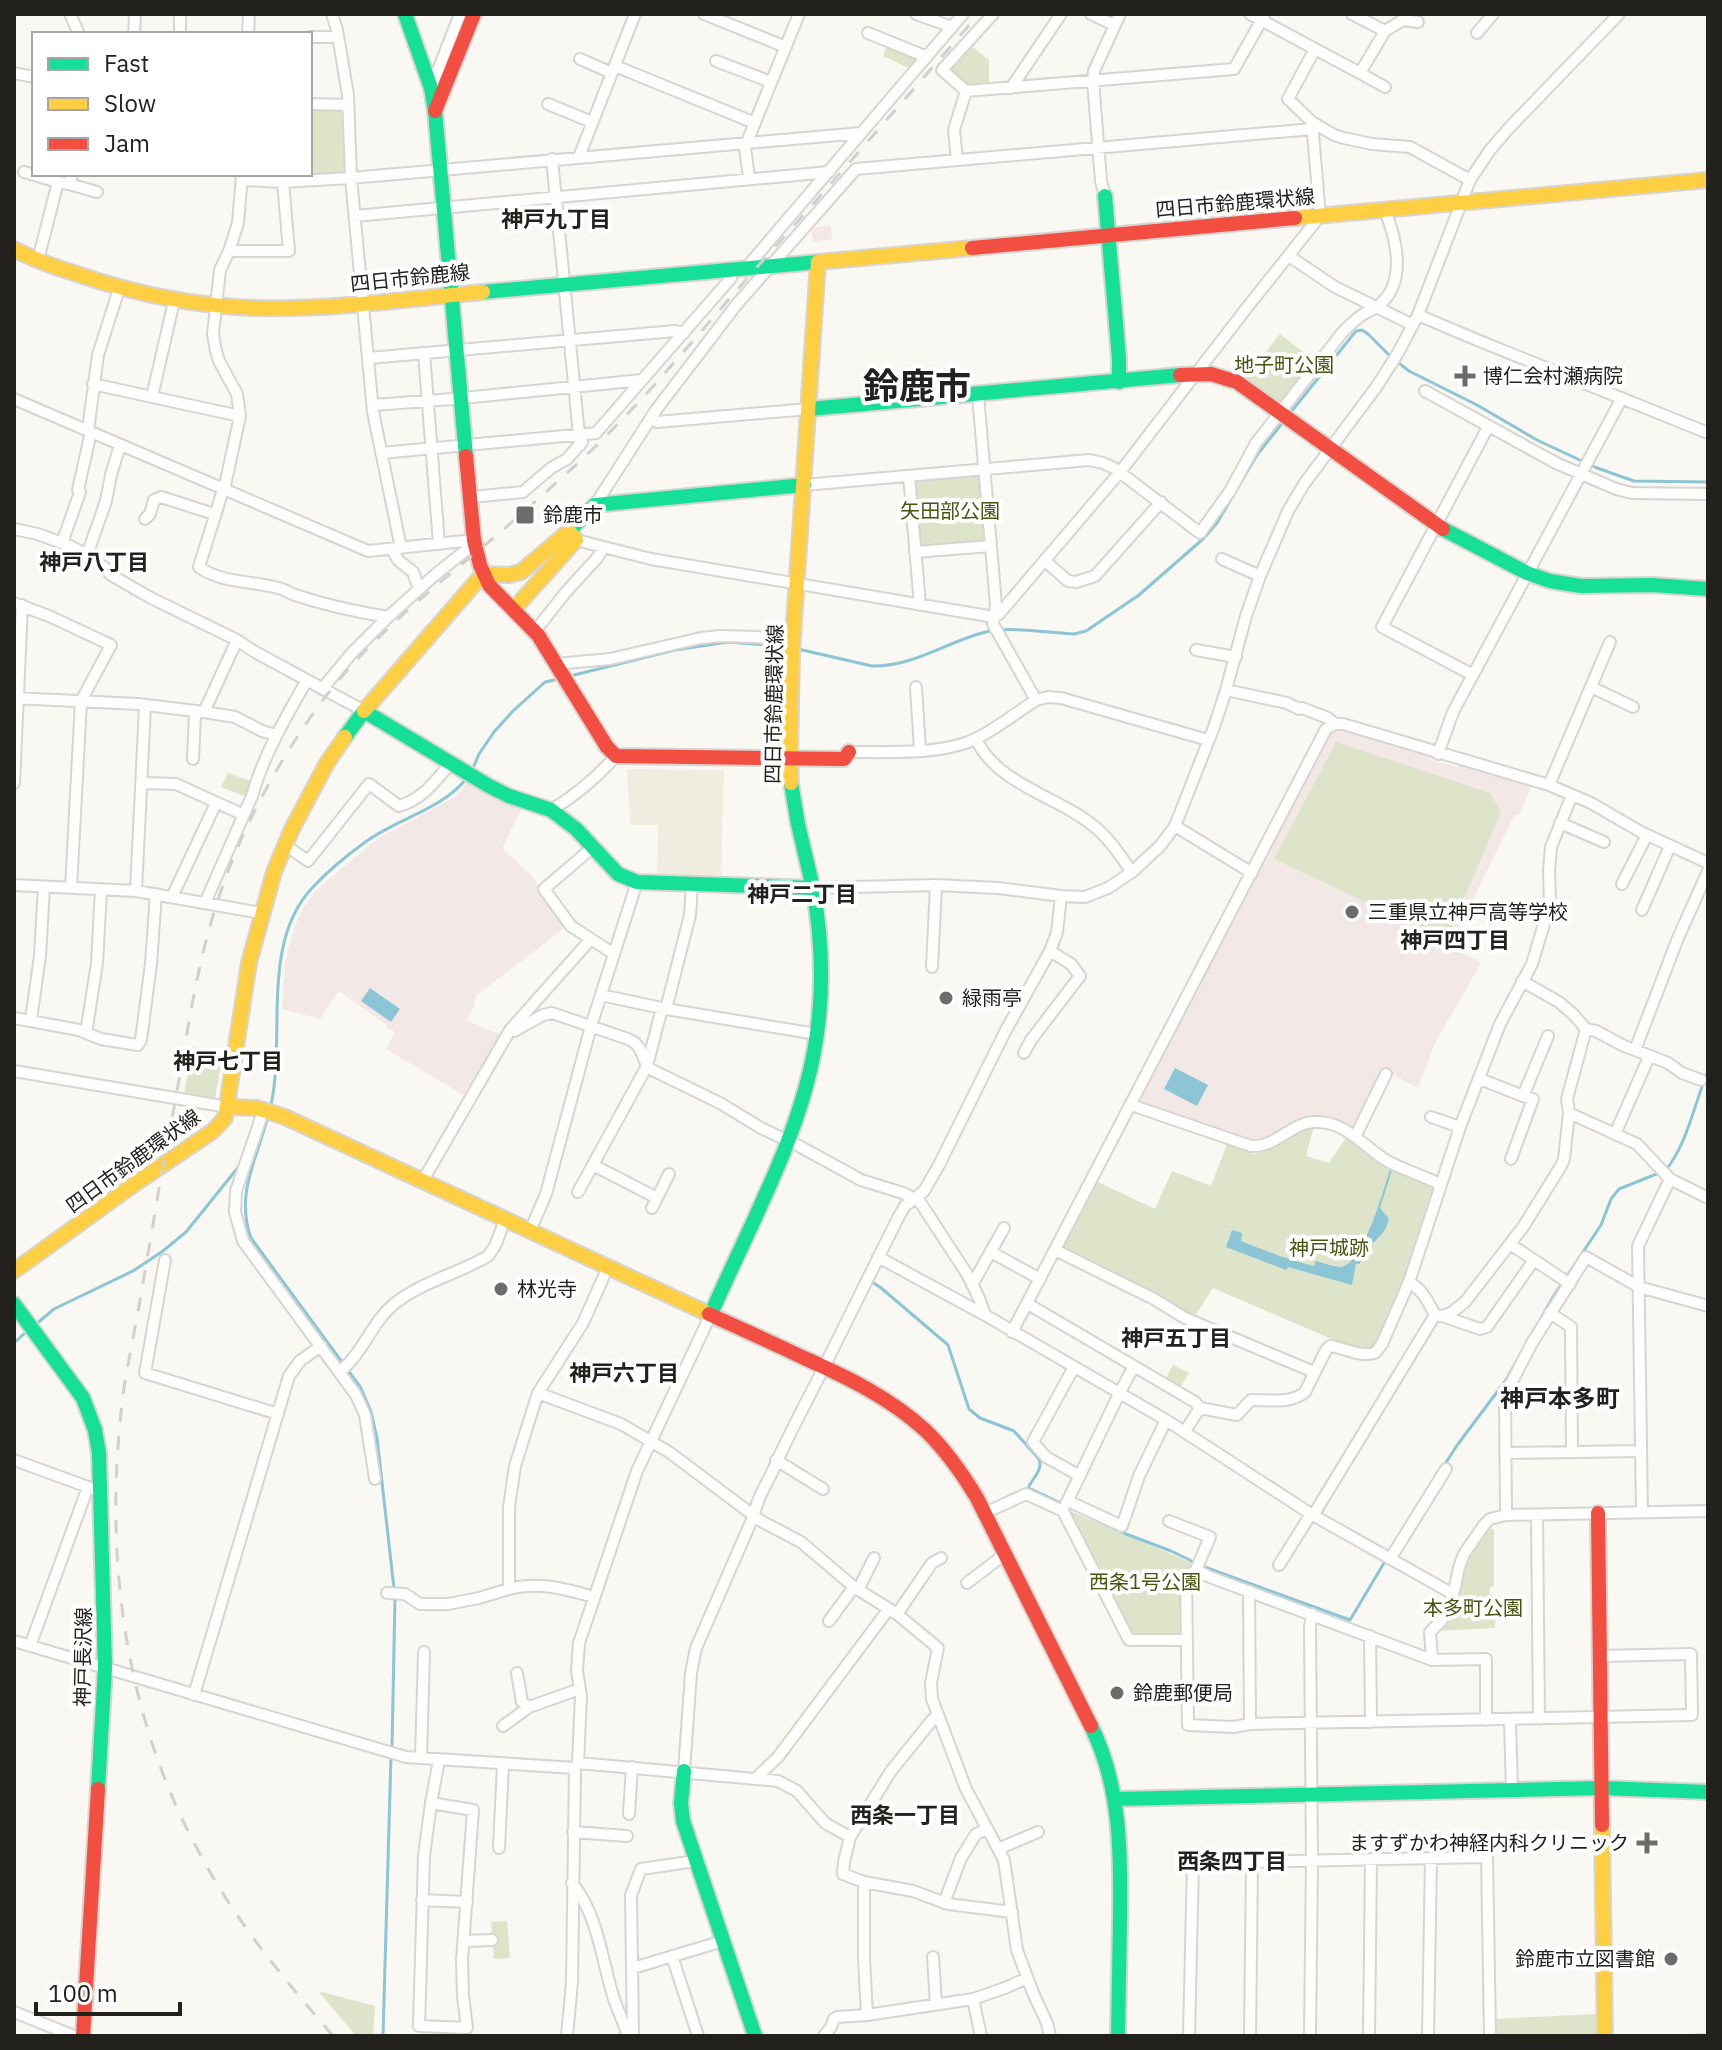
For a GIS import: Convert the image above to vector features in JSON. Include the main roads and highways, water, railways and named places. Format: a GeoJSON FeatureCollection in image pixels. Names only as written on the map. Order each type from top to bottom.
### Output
{"type":"FeatureCollection","features":[{"type":"Feature","properties":{"kind":"water"},"geometry":{"type":"Polygon","coordinates":[[[370,988],[400,1009],[391,1022],[361,1001],[370,988]]]}},
{"type":"Feature","properties":{"kind":"water"},"geometry":{"type":"Polygon","coordinates":[[[1175,1068],[1208,1085],[1197,1106],[1164,1089],[1175,1068]]]}},
{"type":"Feature","properties":{"kind":"water"},"geometry":{"type":"Polygon","coordinates":[[[1391,1167],[1380,1208],[1389,1219],[1388,1223],[1381,1235],[1370,1243],[1366,1253],[1363,1252],[1360,1264],[1356,1264],[1352,1285],[1288,1267],[1286,1270],[1226,1247],[1232,1230],[1242,1233],[1241,1241],[1287,1258],[1314,1266],[1316,1261],[1341,1267],[1358,1253],[1365,1239],[1391,1167]]]}},
{"type":"Feature","properties":{"kind":"waterway"},"geometry":{"type":"LineString","coordinates":[[440,80],[466,14]]}},
{"type":"Feature","properties":{"kind":"waterway"},"geometry":{"type":"LineString","coordinates":[[1291,412],[1356,331],[1362,330],[1409,371],[1537,440],[1597,468],[1634,481],[1708,482]]}},
{"type":"Feature","properties":{"kind":"waterway"},"geometry":{"type":"LineString","coordinates":[[798,649],[872,666],[916,658],[996,630],[1074,634],[1086,631],[1139,595],[1203,539],[1217,523],[1257,455],[1284,421]]}},
{"type":"Feature","properties":{"kind":"waterway"},"geometry":{"type":"LineString","coordinates":[[570,676],[675,650],[728,642],[779,646]]}},
{"type":"Feature","properties":{"kind":"waterway"},"geometry":{"type":"LineString","coordinates":[[473,768],[494,732],[513,711],[545,682],[559,679]]}},
{"type":"Feature","properties":{"kind":"waterway"},"geometry":{"type":"LineString","coordinates":[[271,1105],[280,962],[286,935],[297,909],[313,887],[351,853],[376,835],[445,798],[467,778]]}},
{"type":"Feature","properties":{"kind":"waterway"},"geometry":{"type":"LineString","coordinates":[[1666,1170],[1685,1135],[1708,1071]]}},
{"type":"Feature","properties":{"kind":"waterway"},"geometry":{"type":"LineString","coordinates":[[268,1116],[246,1191],[245,1206],[251,1238],[361,1388],[377,1438],[395,1597],[392,1748]]}},
{"type":"Feature","properties":{"kind":"waterway"},"geometry":{"type":"LineString","coordinates":[[35,1325],[54,1309],[133,1271],[163,1251],[186,1232],[240,1165]]}},
{"type":"Feature","properties":{"kind":"waterway"},"geometry":{"type":"LineString","coordinates":[[1443,1467],[1506,1380],[1553,1297],[1601,1225],[1611,1199],[1619,1189],[1659,1173]]}},
{"type":"Feature","properties":{"kind":"waterway"},"geometry":{"type":"LineString","coordinates":[[870,1281],[948,1345],[969,1409],[980,1418],[1014,1431],[1039,1459],[1039,1470],[1029,1488],[1196,1563]]}},
{"type":"Feature","properties":{"kind":"waterway"},"geometry":{"type":"LineString","coordinates":[[14,1343],[26,1332]]}},
{"type":"Feature","properties":{"kind":"waterway"},"geometry":{"type":"LineString","coordinates":[[1202,1566],[1350,1620],[1387,1558]]}},
{"type":"Feature","properties":{"kind":"waterway"},"geometry":{"type":"LineString","coordinates":[[383,2036],[391,1756]]}},
{"type":"Feature","properties":{"kind":"waterway"},"geometry":{"type":"LineString","coordinates":[[1671,2036],[1708,2035]]}},
{"type":"Feature","properties":{"kind":"railway"},"geometry":{"type":"LineString","coordinates":[[333,2036],[248,1931],[205,1863],[177,1808],[155,1751],[138,1692],[118,1572],[118,1449],[124,1388],[192,1004],[218,901],[227,873],[265,791],[279,765],[331,690],[373,643],[532,505],[618,424],[979,14]]}},
{"type":"Feature","properties":{"kind":"place","name":"博仁会村瀬病院"},"geometry":{"type":"Point","coordinates":[1465,376]}},
{"type":"Feature","properties":{"kind":"place","name":"鈴鹿市"},"geometry":{"type":"Point","coordinates":[525,515]}},
{"type":"Feature","properties":{"kind":"place","name":"三重県立神戸高等学校"},"geometry":{"type":"Point","coordinates":[1352,912]}},
{"type":"Feature","properties":{"kind":"place","name":"緑雨亭"},"geometry":{"type":"Point","coordinates":[946,998]}},
{"type":"Feature","properties":{"kind":"place","name":"林光寺"},"geometry":{"type":"Point","coordinates":[501,1289]}},
{"type":"Feature","properties":{"kind":"place","name":"鈴鹿郵便局"},"geometry":{"type":"Point","coordinates":[1117,1693]}},
{"type":"Feature","properties":{"kind":"place","name":"ますずかわ神経内科クリニック"},"geometry":{"type":"Point","coordinates":[1647,1843]}},
{"type":"Feature","properties":{"kind":"place","name":"鈴鹿市立図書館"},"geometry":{"type":"Point","coordinates":[1671,1959]}},
{"type":"Feature","properties":{"kind":"district","name":"神戸九丁目"},"geometry":{"type":"Point","coordinates":[556,219]}},
{"type":"Feature","properties":{"kind":"district","name":"鈴鹿市"},"geometry":{"type":"Point","coordinates":[917,386]}},
{"type":"Feature","properties":{"kind":"district","name":"神戸八丁目"},"geometry":{"type":"Point","coordinates":[94,562]}},
{"type":"Feature","properties":{"kind":"district","name":"神戸二丁目"},"geometry":{"type":"Point","coordinates":[802,894]}},
{"type":"Feature","properties":{"kind":"district","name":"神戸四丁目"},"geometry":{"type":"Point","coordinates":[1455,940]}},
{"type":"Feature","properties":{"kind":"district","name":"神戸七丁目"},"geometry":{"type":"Point","coordinates":[228,1061]}},
{"type":"Feature","properties":{"kind":"district","name":"神戸五丁目"},"geometry":{"type":"Point","coordinates":[1176,1338]}},
{"type":"Feature","properties":{"kind":"district","name":"神戸六丁目"},"geometry":{"type":"Point","coordinates":[624,1373]}},
{"type":"Feature","properties":{"kind":"district","name":"神戸本多町"},"geometry":{"type":"Point","coordinates":[1560,1399]}},
{"type":"Feature","properties":{"kind":"district","name":"西条一丁目"},"geometry":{"type":"Point","coordinates":[905,1815]}},
{"type":"Feature","properties":{"kind":"district","name":"西条四丁目"},"geometry":{"type":"Point","coordinates":[1232,1861]}},
{"type":"Feature","properties":{"kind":"park label","name":"地子町公園"},"geometry":{"type":"Point","coordinates":[1284,365]}},
{"type":"Feature","properties":{"kind":"park label","name":"矢田部公園"},"geometry":{"type":"Point","coordinates":[950,511]}},
{"type":"Feature","properties":{"kind":"park label","name":"神戸城跡"},"geometry":{"type":"Point","coordinates":[1329,1248]}},
{"type":"Feature","properties":{"kind":"park label","name":"西条1号公園"},"geometry":{"type":"Point","coordinates":[1145,1582]}},
{"type":"Feature","properties":{"kind":"park label","name":"本多町公園"},"geometry":{"type":"Point","coordinates":[1473,1608]}}]}
